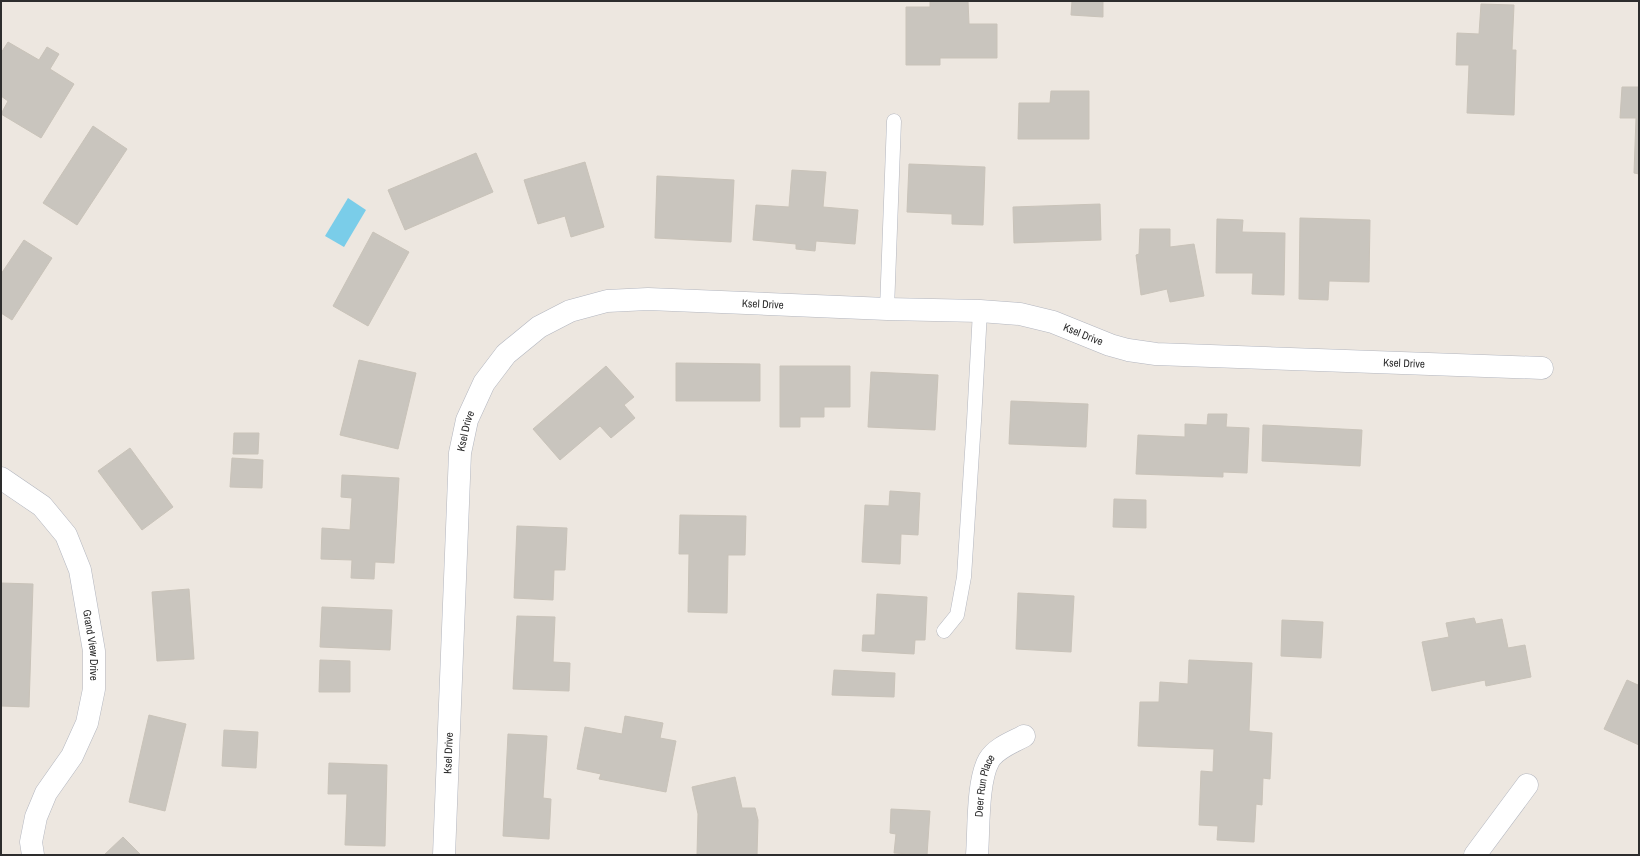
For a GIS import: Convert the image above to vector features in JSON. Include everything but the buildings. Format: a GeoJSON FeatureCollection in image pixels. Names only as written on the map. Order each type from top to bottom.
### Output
{"type":"FeatureCollection","features":[{"type":"Feature","properties":{"kind":"street","name":"Ksel Drive"},"geometry":{"type":"LineString","coordinates":[[444,855],[460,453],[466,420],[484,383],[506,354],[538,327],[570,311],[607,301],[648,299],[888,309],[980,311],[1020,314],[1053,322],[1110,345],[1128,350],[1156,354],[1542,368]]}},
{"type":"Feature","properties":{"kind":"street","name":"Grand View Drive"},"geometry":{"type":"LineString","coordinates":[[1,478],[42,506],[66,535],[80,570],[94,651],[94,689],[87,723],[72,756],[46,793],[36,817],[31,842],[33,855]]}},
{"type":"Feature","properties":{"kind":"street","name":"Deer Run Place"},"geometry":{"type":"LineString","coordinates":[[977,855],[982,779],[990,759],[1003,748],[1024,736]]}},
{"type":"Feature","properties":{"kind":"street"},"geometry":{"type":"LineString","coordinates":[[1475,855],[1527,785]]}},
{"type":"Feature","properties":{"kind":"lane"},"geometry":{"type":"LineString","coordinates":[[888,309],[894,121]]}},
{"type":"Feature","properties":{"kind":"lane"},"geometry":{"type":"LineString","coordinates":[[944,631],[957,615],[964,577],[980,311]]}},
{"type":"Feature","properties":{"kind":"water"},"geometry":{"type":"Polygon","coordinates":[[[348,198],[366,210],[344,247],[325,236],[348,198]]]}}]}
